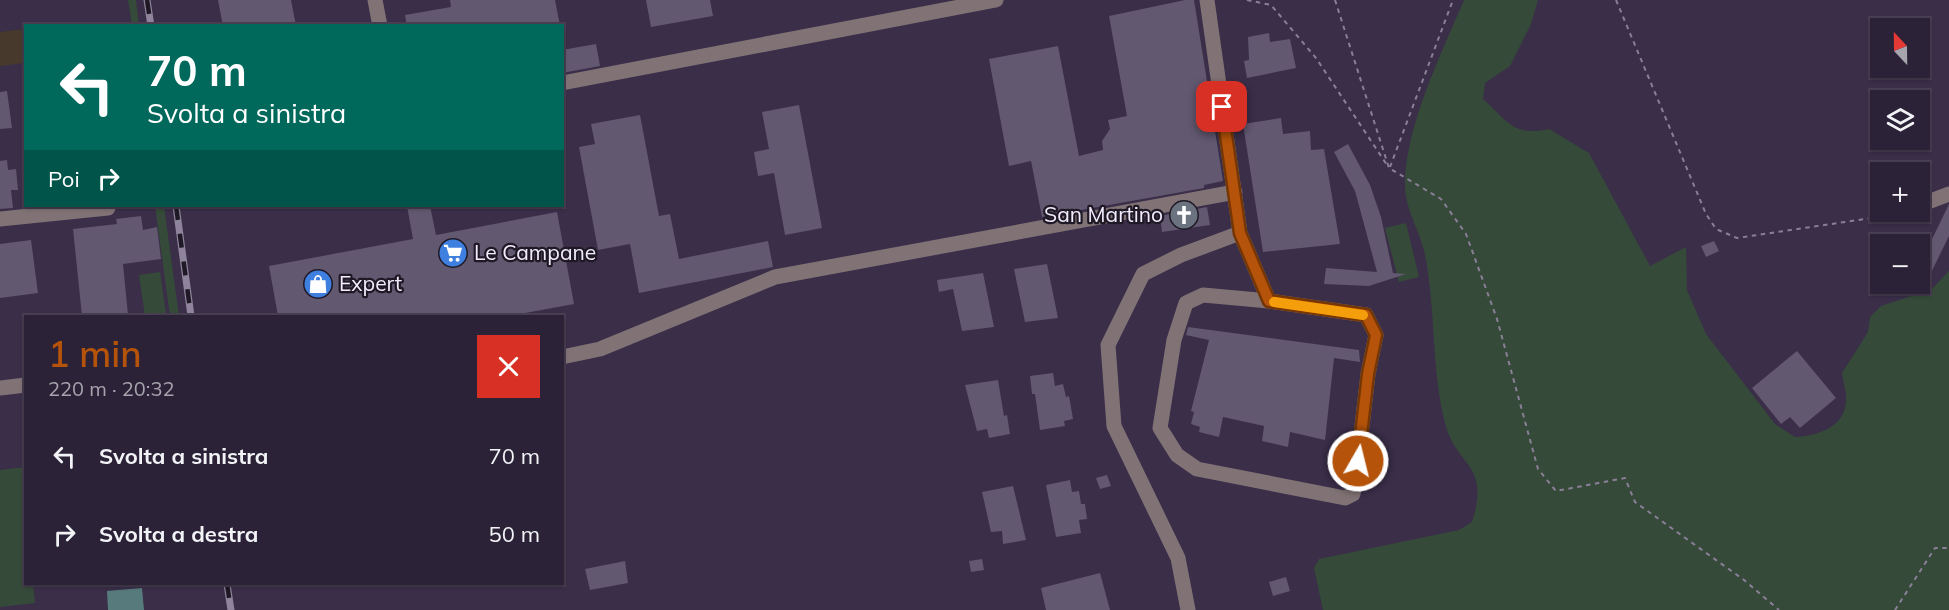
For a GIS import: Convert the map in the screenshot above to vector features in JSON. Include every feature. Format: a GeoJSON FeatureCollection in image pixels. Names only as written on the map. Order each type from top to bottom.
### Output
{"type":"FeatureCollection","features":[{"type":"Feature","properties":{"kind":"street"},"geometry":{"type":"LineString","coordinates":[[375,0],[380,24]]}},
{"type":"Feature","properties":{"kind":"street"},"geometry":{"type":"LineString","coordinates":[[564,83],[996,0]]}},
{"type":"Feature","properties":{"kind":"street"},"geometry":{"type":"LineString","coordinates":[[1207,0],[1240,233],[1269,301]]}},
{"type":"Feature","properties":{"kind":"street"},"geometry":{"type":"LineString","coordinates":[[564,357],[600,349],[775,277],[1235,192]]}},
{"type":"Feature","properties":{"kind":"street"},"geometry":{"type":"LineString","coordinates":[[1930,201],[1949,194]]}},
{"type":"Feature","properties":{"kind":"street"},"geometry":{"type":"LineString","coordinates":[[0,219],[108,208]]}},
{"type":"Feature","properties":{"kind":"street"},"geometry":{"type":"LineString","coordinates":[[1188,610],[1178,558],[1114,426],[1108,345],[1143,274],[1181,255],[1240,233]]}},
{"type":"Feature","properties":{"kind":"street"},"geometry":{"type":"LineString","coordinates":[[1203,295],[1269,301],[1366,315],[1376,335],[1368,374],[1353,494],[1345,498],[1197,469],[1177,455],[1160,428],[1174,340],[1186,303],[1203,295]]}},
{"type":"Feature","properties":{"kind":"street"},"geometry":{"type":"LineString","coordinates":[[0,388],[24,385]]}},
{"type":"Feature","properties":{"kind":"path"},"geometry":{"type":"LineString","coordinates":[[1247,0],[1271,5],[1316,58],[1389,168],[1441,199],[1466,234],[1497,319],[1538,469],[1556,491],[1625,478],[1635,502],[1744,580],[1779,610]]}},
{"type":"Feature","properties":{"kind":"path"},"geometry":{"type":"LineString","coordinates":[[1335,0],[1389,168]]}},
{"type":"Feature","properties":{"kind":"path"},"geometry":{"type":"LineString","coordinates":[[1389,168],[1453,0]]}},
{"type":"Feature","properties":{"kind":"path"},"geometry":{"type":"LineString","coordinates":[[1616,0],[1686,171],[1706,214],[1716,229],[1737,238],[1870,218]]}},
{"type":"Feature","properties":{"kind":"path"},"geometry":{"type":"LineString","coordinates":[[1895,610],[1935,548],[1949,548]]}},
{"type":"Feature","properties":{"kind":"shaded area"},"geometry":{"type":"Polygon","coordinates":[[[128,0],[136,0],[139,24],[132,24],[128,0]]]}},
{"type":"Feature","properties":{"kind":"shaded area"},"geometry":{"type":"Polygon","coordinates":[[[1464,0],[1538,0],[1531,24],[1510,66],[1485,83],[1483,99],[1505,120],[1519,129],[1537,131],[1549,129],[1589,153],[1650,266],[1686,247],[1687,290],[1706,334],[1775,424],[1795,437],[1812,435],[1828,429],[1840,418],[1846,399],[1842,373],[1868,332],[1870,317],[1881,306],[1917,294],[1930,294],[1930,290],[1949,271],[1949,610],[1323,610],[1314,568],[1319,559],[1459,530],[1472,522],[1477,502],[1475,476],[1450,438],[1445,423],[1438,381],[1425,255],[1408,203],[1405,186],[1406,164],[1417,116],[1464,0]]]}},
{"type":"Feature","properties":{"kind":"shaded area"},"geometry":{"type":"Polygon","coordinates":[[[24,29],[24,63],[0,66],[0,32],[24,29]]]}},
{"type":"Feature","properties":{"kind":"shaded area"},"geometry":{"type":"Polygon","coordinates":[[[155,207],[164,207],[179,315],[170,315],[155,207]]]}},
{"type":"Feature","properties":{"kind":"shaded area"},"geometry":{"type":"Polygon","coordinates":[[[1406,223],[1419,277],[1399,282],[1385,228],[1406,223]]]}},
{"type":"Feature","properties":{"kind":"shaded area"},"geometry":{"type":"Polygon","coordinates":[[[160,272],[166,314],[145,315],[139,275],[160,272]]]}},
{"type":"Feature","properties":{"kind":"shaded area"},"geometry":{"type":"Polygon","coordinates":[[[24,467],[24,585],[33,585],[35,603],[0,607],[0,470],[24,467]]]}},
{"type":"Feature","properties":{"kind":"shaded area"},"geometry":{"type":"Polygon","coordinates":[[[142,588],[144,610],[108,610],[107,591],[142,588]]]}},
{"type":"Feature","properties":{"kind":"building"},"geometry":{"type":"Polygon","coordinates":[[[218,0],[291,0],[296,24],[223,24],[218,0]]]}},
{"type":"Feature","properties":{"kind":"building"},"geometry":{"type":"Polygon","coordinates":[[[450,0],[555,0],[560,24],[407,24],[405,15],[451,7],[450,0]]]}},
{"type":"Feature","properties":{"kind":"building"},"geometry":{"type":"Polygon","coordinates":[[[646,0],[710,0],[713,16],[651,27],[646,0]]]}},
{"type":"Feature","properties":{"kind":"building"},"geometry":{"type":"Polygon","coordinates":[[[1194,0],[1223,181],[1204,185],[1204,188],[1042,217],[1031,161],[1009,166],[989,59],[1058,46],[1079,156],[1103,150],[1102,141],[1110,129],[1108,120],[1127,116],[1109,16],[1194,0]]]}},
{"type":"Feature","properties":{"kind":"building"},"geometry":{"type":"Polygon","coordinates":[[[1269,33],[1270,42],[1290,39],[1296,68],[1247,78],[1244,61],[1249,60],[1248,37],[1269,33]]]}},
{"type":"Feature","properties":{"kind":"building"},"geometry":{"type":"Polygon","coordinates":[[[596,44],[600,66],[564,73],[564,50],[596,44]]]}},
{"type":"Feature","properties":{"kind":"building"},"geometry":{"type":"Polygon","coordinates":[[[7,91],[12,128],[0,129],[0,92],[7,91]]]}},
{"type":"Feature","properties":{"kind":"building"},"geometry":{"type":"Polygon","coordinates":[[[799,105],[822,228],[785,235],[774,173],[758,176],[754,152],[769,149],[762,112],[799,105]]]}},
{"type":"Feature","properties":{"kind":"building"},"geometry":{"type":"Polygon","coordinates":[[[640,115],[659,216],[670,214],[679,259],[768,241],[773,267],[639,293],[630,244],[598,250],[579,147],[595,144],[591,124],[640,115]]]}},
{"type":"Feature","properties":{"kind":"building"},"geometry":{"type":"Polygon","coordinates":[[[1281,118],[1283,134],[1310,131],[1311,150],[1324,149],[1340,244],[1263,252],[1243,124],[1281,118]]]}},
{"type":"Feature","properties":{"kind":"building"},"geometry":{"type":"Polygon","coordinates":[[[1348,144],[1370,185],[1381,217],[1393,273],[1406,274],[1369,286],[1324,284],[1326,268],[1377,272],[1355,191],[1334,152],[1348,144]]]}},
{"type":"Feature","properties":{"kind":"building"},"geometry":{"type":"Polygon","coordinates":[[[7,160],[8,170],[16,169],[18,190],[11,190],[13,208],[0,209],[0,161],[7,160]]]}},
{"type":"Feature","properties":{"kind":"building"},"geometry":{"type":"Polygon","coordinates":[[[1949,204],[1949,236],[1930,275],[1930,243],[1949,204]]]}},
{"type":"Feature","properties":{"kind":"building","name":"Le Campane"},"geometry":{"type":"Polygon","coordinates":[[[407,207],[430,207],[436,235],[557,212],[574,304],[514,315],[278,315],[269,266],[413,239],[407,207]]]}},
{"type":"Feature","properties":{"kind":"building","name":"San Martino"},"geometry":{"type":"Polygon","coordinates":[[[1207,207],[1210,225],[1162,232],[1160,216],[1207,207]]]}},
{"type":"Feature","properties":{"kind":"building"},"geometry":{"type":"Polygon","coordinates":[[[141,216],[143,230],[157,227],[161,259],[123,264],[128,315],[82,315],[73,229],[117,224],[116,219],[141,216]]]}},
{"type":"Feature","properties":{"kind":"building"},"geometry":{"type":"Polygon","coordinates":[[[31,240],[38,293],[0,298],[0,244],[31,240]]]}},
{"type":"Feature","properties":{"kind":"building"},"geometry":{"type":"Polygon","coordinates":[[[1714,241],[1719,251],[1706,257],[1701,246],[1714,241]]]}},
{"type":"Feature","properties":{"kind":"building"},"geometry":{"type":"Polygon","coordinates":[[[1047,264],[1058,318],[1025,322],[1014,269],[1047,264]]]}},
{"type":"Feature","properties":{"kind":"building"},"geometry":{"type":"Polygon","coordinates":[[[983,273],[994,327],[962,331],[953,289],[939,292],[937,280],[983,273]]]}},
{"type":"Feature","properties":{"kind":"building"},"geometry":{"type":"Polygon","coordinates":[[[1188,327],[1359,350],[1360,362],[1334,358],[1325,440],[1290,432],[1288,447],[1262,441],[1264,426],[1223,417],[1219,437],[1199,432],[1200,427],[1191,424],[1194,412],[1191,411],[1209,340],[1186,335],[1188,327]]]}},
{"type":"Feature","properties":{"kind":"building"},"geometry":{"type":"Polygon","coordinates":[[[1797,351],[1836,398],[1800,428],[1790,417],[1781,424],[1752,388],[1797,351]]]}},
{"type":"Feature","properties":{"kind":"building"},"geometry":{"type":"Polygon","coordinates":[[[1053,373],[1055,386],[1063,384],[1066,397],[1069,396],[1073,419],[1064,421],[1065,426],[1040,430],[1030,376],[1053,373]]]}},
{"type":"Feature","properties":{"kind":"building"},"geometry":{"type":"Polygon","coordinates":[[[998,380],[1004,416],[1007,415],[1010,434],[989,438],[987,429],[977,431],[965,385],[998,380]]]}},
{"type":"Feature","properties":{"kind":"building"},"geometry":{"type":"Polygon","coordinates":[[[1107,475],[1111,486],[1100,489],[1096,478],[1107,475]]]}},
{"type":"Feature","properties":{"kind":"building"},"geometry":{"type":"Polygon","coordinates":[[[1070,480],[1072,492],[1079,491],[1081,504],[1085,504],[1087,519],[1079,520],[1081,533],[1056,537],[1046,485],[1070,480]]]}},
{"type":"Feature","properties":{"kind":"building"},"geometry":{"type":"Polygon","coordinates":[[[1013,486],[1026,540],[1003,544],[1002,531],[991,532],[982,492],[1013,486]]]}},
{"type":"Feature","properties":{"kind":"building"},"geometry":{"type":"Polygon","coordinates":[[[982,559],[984,570],[971,572],[969,561],[982,559]]]}},
{"type":"Feature","properties":{"kind":"building"},"geometry":{"type":"Polygon","coordinates":[[[625,561],[628,583],[590,590],[585,569],[625,561]]]}},
{"type":"Feature","properties":{"kind":"building"},"geometry":{"type":"Polygon","coordinates":[[[1100,573],[1110,610],[1046,610],[1041,588],[1100,573]]]}},
{"type":"Feature","properties":{"kind":"building"},"geometry":{"type":"Polygon","coordinates":[[[1286,577],[1290,591],[1273,596],[1269,582],[1286,577]]]}},
{"type":"Feature","properties":{"kind":"railway"},"geometry":{"type":"LineString","coordinates":[[147,0],[151,24]]}},
{"type":"Feature","properties":{"kind":"railway"},"geometry":{"type":"LineString","coordinates":[[176,207],[191,315]]}},
{"type":"Feature","properties":{"kind":"railway"},"geometry":{"type":"LineString","coordinates":[[227,585],[231,610]]}},
{"type":"Feature","properties":{"kind":"slow traffic"},"geometry":{"type":"LineString","coordinates":[[1274,302],[1363,315]]}},
{"type":"Feature","properties":{"kind":"place","name":"San Martino"},"geometry":{"type":"Point","coordinates":[1184,215]}},
{"type":"Feature","properties":{"kind":"place","name":"Le Campane"},"geometry":{"type":"Point","coordinates":[453,253]}},
{"type":"Feature","properties":{"kind":"place","name":"Expert"},"geometry":{"type":"Point","coordinates":[318,284]}},
{"type":"Feature","properties":{"kind":"route"},"geometry":{"type":"LineString","coordinates":[[1222,107],[1240,233],[1269,301],[1366,315],[1376,335],[1368,374],[1358,461]]}}]}
